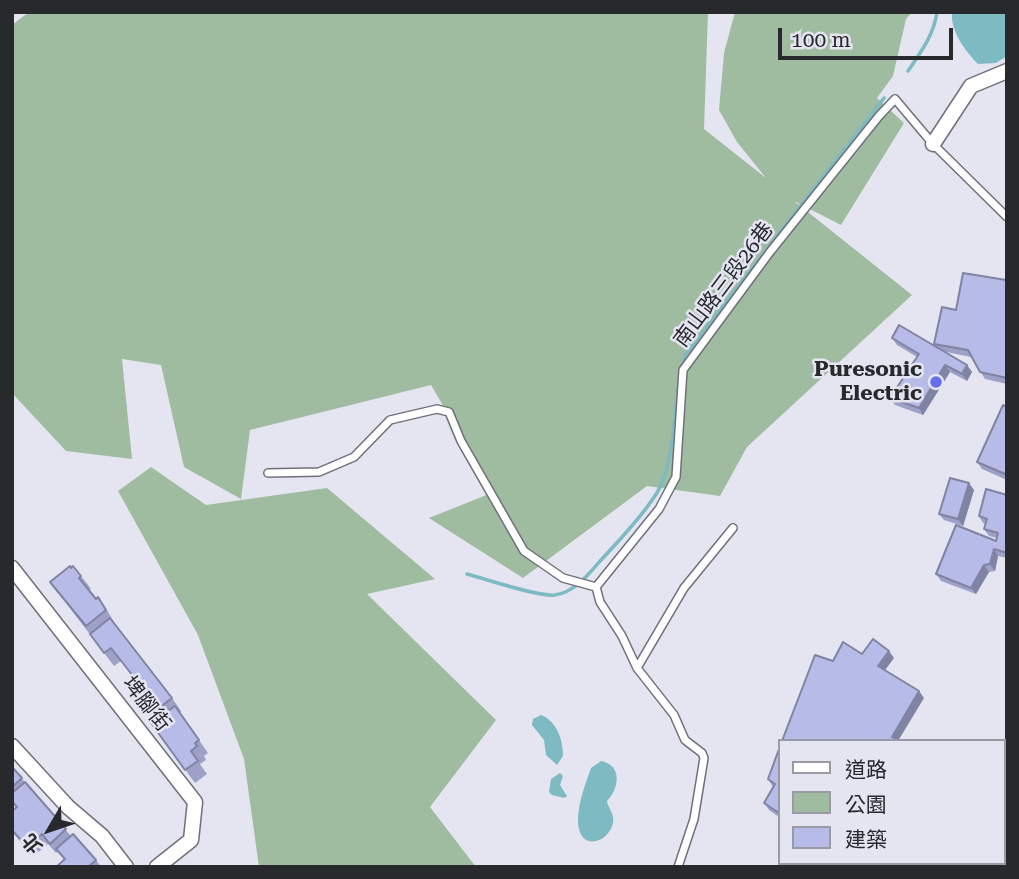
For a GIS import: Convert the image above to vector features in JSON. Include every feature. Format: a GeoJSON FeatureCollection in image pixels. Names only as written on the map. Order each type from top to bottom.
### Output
{"type":"FeatureCollection","features":[{"type":"Feature","properties":{"kind":"street"},"geometry":{"type":"LineString","coordinates":[[933,144],[971,86],[1007,71]]}},
{"type":"Feature","properties":{"kind":"street","name":"埤腳街"},"geometry":{"type":"LineString","coordinates":[[12,568],[195,802],[191,840],[157,867]]}},
{"type":"Feature","properties":{"kind":"street"},"geometry":{"type":"LineString","coordinates":[[12,746],[68,807],[102,836],[126,867]]}},
{"type":"Feature","properties":{"kind":"lane","name":"南山路三段26巷"},"geometry":{"type":"LineString","coordinates":[[596,586],[659,509],[676,477],[683,370],[778,242],[895,99],[933,144]]}},
{"type":"Feature","properties":{"kind":"lane"},"geometry":{"type":"LineString","coordinates":[[933,144],[1007,217]]}},
{"type":"Feature","properties":{"kind":"lane"},"geometry":{"type":"LineString","coordinates":[[268,473],[318,472],[354,457],[390,420],[437,409],[449,412],[461,440],[524,551],[563,578],[596,586],[600,602],[622,636],[637,668],[674,715],[685,740],[702,752],[704,758],[694,819],[678,867]]}},
{"type":"Feature","properties":{"kind":"lane"},"geometry":{"type":"LineString","coordinates":[[637,668],[684,588],[733,528]]}},
{"type":"Feature","properties":{"kind":"green space"},"geometry":{"type":"Polygon","coordinates":[[[29,12],[708,12],[704,129],[766,178],[737,142],[719,110],[724,53],[735,12],[912,12],[906,19],[893,76],[877,98],[904,123],[841,225],[794,201],[912,295],[747,447],[720,496],[647,486],[523,578],[429,518],[494,492],[431,385],[250,430],[241,499],[184,467],[161,365],[122,359],[132,459],[66,451],[12,393],[12,25],[29,12]]]}},
{"type":"Feature","properties":{"kind":"green space"},"geometry":{"type":"Polygon","coordinates":[[[151,467],[206,505],[327,488],[435,579],[367,594],[496,720],[430,807],[476,867],[259,867],[244,759],[198,635],[118,491],[151,467]]]}},
{"type":"Feature","properties":{"kind":"water"},"geometry":{"type":"Polygon","coordinates":[[[952,12],[1007,12],[1007,56],[996,63],[978,64],[956,34],[952,12]]]}},
{"type":"Feature","properties":{"kind":"water"},"geometry":{"type":"Polygon","coordinates":[[[541,715],[555,726],[562,744],[563,756],[557,765],[546,755],[544,740],[532,725],[533,719],[541,715]]]}},
{"type":"Feature","properties":{"kind":"water"},"geometry":{"type":"Polygon","coordinates":[[[601,761],[608,763],[616,772],[616,784],[607,801],[613,824],[605,836],[593,841],[582,836],[578,814],[591,768],[601,761]]]}},
{"type":"Feature","properties":{"kind":"water"},"geometry":{"type":"Polygon","coordinates":[[[560,773],[563,776],[560,785],[567,796],[564,798],[549,792],[551,779],[560,773]]]}},
{"type":"Feature","properties":{"kind":"building"},"geometry":{"type":"Polygon","coordinates":[[[963,273],[1006,280],[1007,278],[1007,378],[980,372],[968,350],[934,344],[942,307],[956,310],[963,273]]]}},
{"type":"Feature","properties":{"kind":"building"},"geometry":{"type":"Polygon","coordinates":[[[899,325],[967,365],[962,374],[945,365],[919,408],[890,398],[919,354],[892,338],[899,325]]]}},
{"type":"Feature","properties":{"kind":"building"},"geometry":{"type":"Polygon","coordinates":[[[1003,405],[1007,407],[1005,474],[977,462],[1003,405]]]}},
{"type":"Feature","properties":{"kind":"building"},"geometry":{"type":"Polygon","coordinates":[[[950,478],[969,483],[958,519],[939,514],[950,478]]]}},
{"type":"Feature","properties":{"kind":"building"},"geometry":{"type":"Polygon","coordinates":[[[986,489],[1007,495],[1007,553],[994,549],[990,564],[984,565],[971,588],[936,574],[956,525],[996,541],[998,533],[984,529],[987,519],[979,516],[986,489]]]}},
{"type":"Feature","properties":{"kind":"building"},"geometry":{"type":"Polygon","coordinates":[[[73,566],[81,576],[79,578],[96,599],[98,597],[106,610],[86,626],[50,582],[73,566]]]}},
{"type":"Feature","properties":{"kind":"building"},"geometry":{"type":"Polygon","coordinates":[[[110,618],[172,698],[151,714],[137,695],[144,690],[111,648],[104,653],[90,634],[110,618]]]}},
{"type":"Feature","properties":{"kind":"building"},"geometry":{"type":"Polygon","coordinates":[[[873,639],[889,651],[878,666],[919,691],[892,737],[896,739],[783,739],[815,655],[833,661],[843,642],[862,654],[873,639]]]}},
{"type":"Feature","properties":{"kind":"building"},"geometry":{"type":"Polygon","coordinates":[[[175,706],[199,740],[191,751],[198,761],[185,770],[151,723],[175,706]]]}},
{"type":"Feature","properties":{"kind":"building"},"geometry":{"type":"Polygon","coordinates":[[[778,752],[778,812],[764,803],[775,784],[768,779],[778,752]]]}},
{"type":"Feature","properties":{"kind":"building"},"geometry":{"type":"Polygon","coordinates":[[[12,767],[22,778],[12,787],[12,767]]]}},
{"type":"Feature","properties":{"kind":"building"},"geometry":{"type":"Polygon","coordinates":[[[25,782],[66,829],[50,844],[42,834],[27,847],[12,830],[12,811],[17,807],[12,801],[12,793],[25,782]]]}},
{"type":"Feature","properties":{"kind":"building"},"geometry":{"type":"Polygon","coordinates":[[[1005,806],[1007,808],[1007,867],[927,867],[1005,865],[1005,806]]]}},
{"type":"Feature","properties":{"kind":"building"},"geometry":{"type":"Polygon","coordinates":[[[73,834],[96,860],[88,867],[56,867],[65,859],[56,849],[73,834]]]}},
{"type":"Feature","properties":{"kind":"building"},"geometry":{"type":"Polygon","coordinates":[[[914,865],[916,867],[827,867],[914,865]]]}},
{"type":"Feature","properties":{"kind":"waterway"},"geometry":{"type":"LineString","coordinates":[[908,71],[930,36],[937,12]]}},
{"type":"Feature","properties":{"kind":"waterway"},"geometry":{"type":"LineString","coordinates":[[467,574],[537,593],[555,595],[581,582],[625,534],[661,485],[673,437],[678,387],[685,355],[884,98]]}},
{"type":"Feature","properties":{"kind":"place","name":"Puresonic Electric"},"geometry":{"type":"Point","coordinates":[936,382]}}]}
